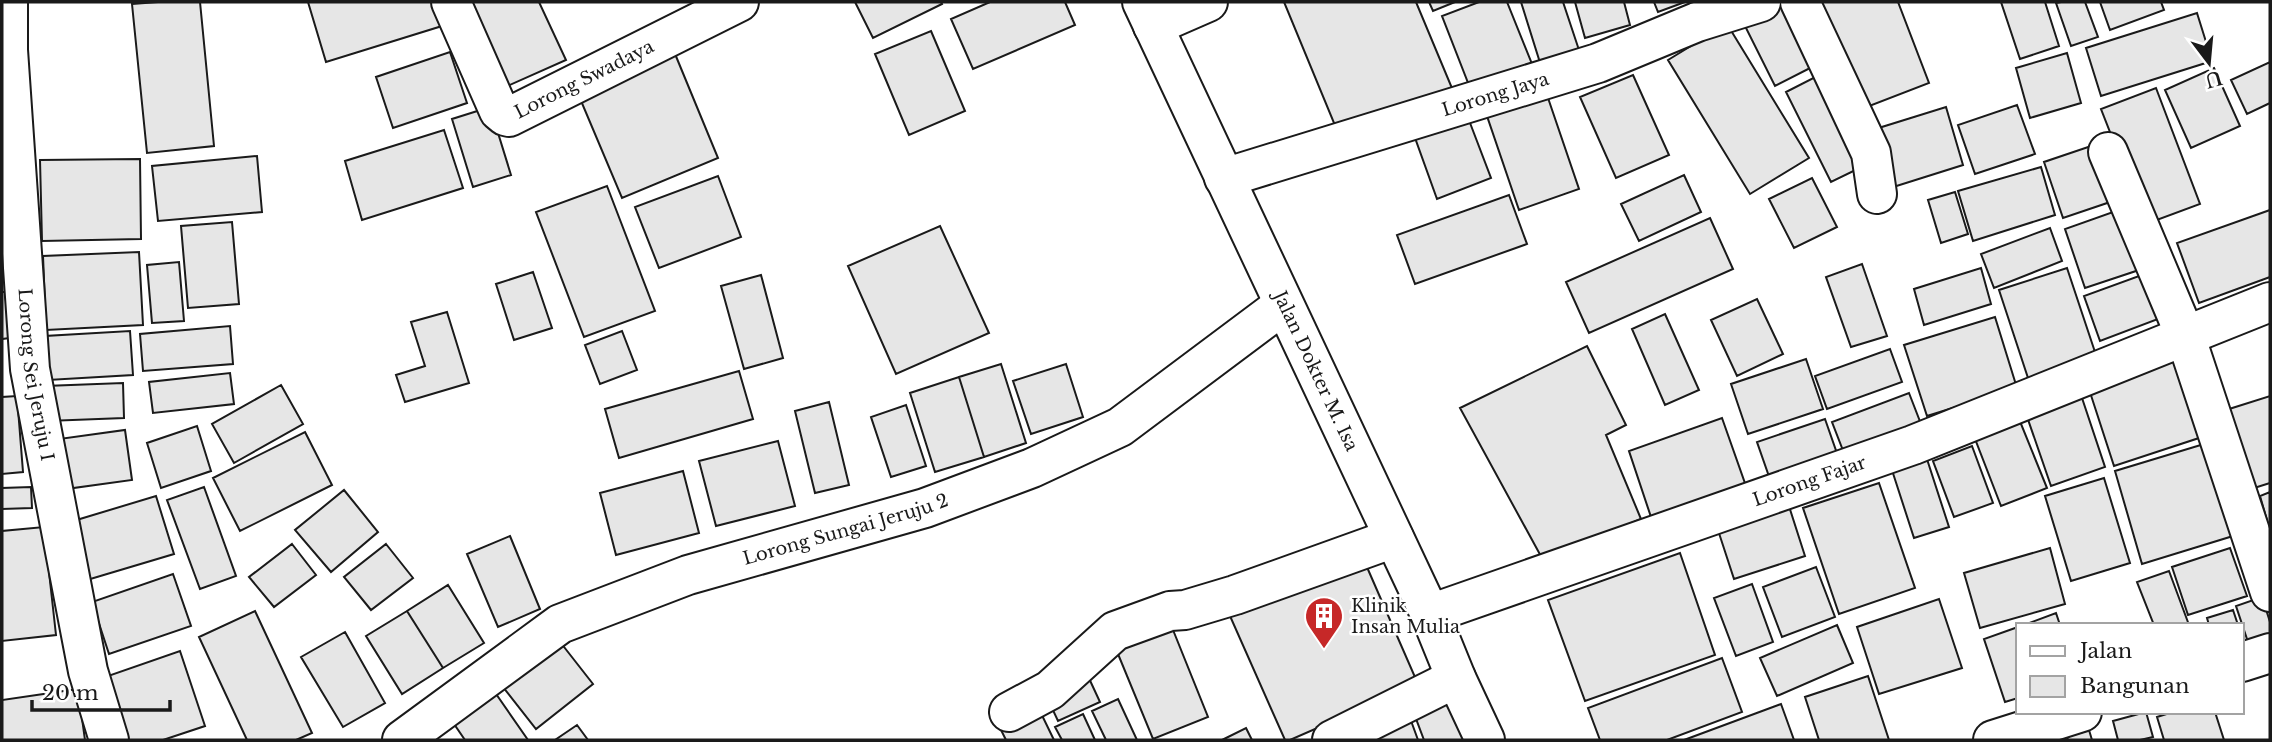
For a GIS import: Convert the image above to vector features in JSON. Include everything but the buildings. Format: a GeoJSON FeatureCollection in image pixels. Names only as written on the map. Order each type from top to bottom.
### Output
{"type":"FeatureCollection","features":[{"type":"Feature","properties":{"kind":"street","name":"Lorong Sei Jeruju I"},"geometry":{"type":"LineString","coordinates":[[8,2],[16,370],[88,671],[109,740]]}},
{"type":"Feature","properties":{"kind":"street","name":"Lorong Swadaya"},"geometry":{"type":"LineString","coordinates":[[451,2],[499,111],[509,117],[739,2]]}},
{"type":"Feature","properties":{"kind":"street"},"geometry":{"type":"LineString","coordinates":[[1148,14],[1209,2]]}},
{"type":"Feature","properties":{"kind":"street","name":"Lorong Jaya"},"geometry":{"type":"LineString","coordinates":[[1224,178],[1598,63],[1697,22],[1761,2]]}},
{"type":"Feature","properties":{"kind":"street"},"geometry":{"type":"LineString","coordinates":[[1800,2],[1871,153],[1877,194]]}},
{"type":"Feature","properties":{"kind":"street","name":"Jalan Dokter M. Isa"},"geometry":{"type":"LineString","coordinates":[[1148,14],[1430,614],[1485,740]]}},
{"type":"Feature","properties":{"kind":"street"},"geometry":{"type":"LineString","coordinates":[[2108,152],[2185,335],[2270,592]]}},
{"type":"Feature","properties":{"kind":"street","name":"Lorong Fajar"},"geometry":{"type":"LineString","coordinates":[[1430,614],[1913,445],[2270,302]]}},
{"type":"Feature","properties":{"kind":"street","name":"Lorong Sungai Jeruju 2"},"geometry":{"type":"LineString","coordinates":[[402,740],[560,624],[688,575],[925,508],[1032,468],[1119,427],[1283,305]]}},
{"type":"Feature","properties":{"kind":"street"},"geometry":{"type":"LineString","coordinates":[[1009,712],[1049,690],[1115,631],[1170,611],[1185,610],[1235,595],[1394,538]]}},
{"type":"Feature","properties":{"kind":"street"},"geometry":{"type":"LineString","coordinates":[[2244,661],[2270,653]]}},
{"type":"Feature","properties":{"kind":"street"},"geometry":{"type":"LineString","coordinates":[[1332,740],[1456,678]]}},
{"type":"Feature","properties":{"kind":"street"},"geometry":{"type":"LineString","coordinates":[[1993,740],[2076,714]]}},
{"type":"Feature","properties":{"kind":"place","name":"Klinik Insan Mulia"},"geometry":{"type":"Point","coordinates":[1324,650]}}]}
